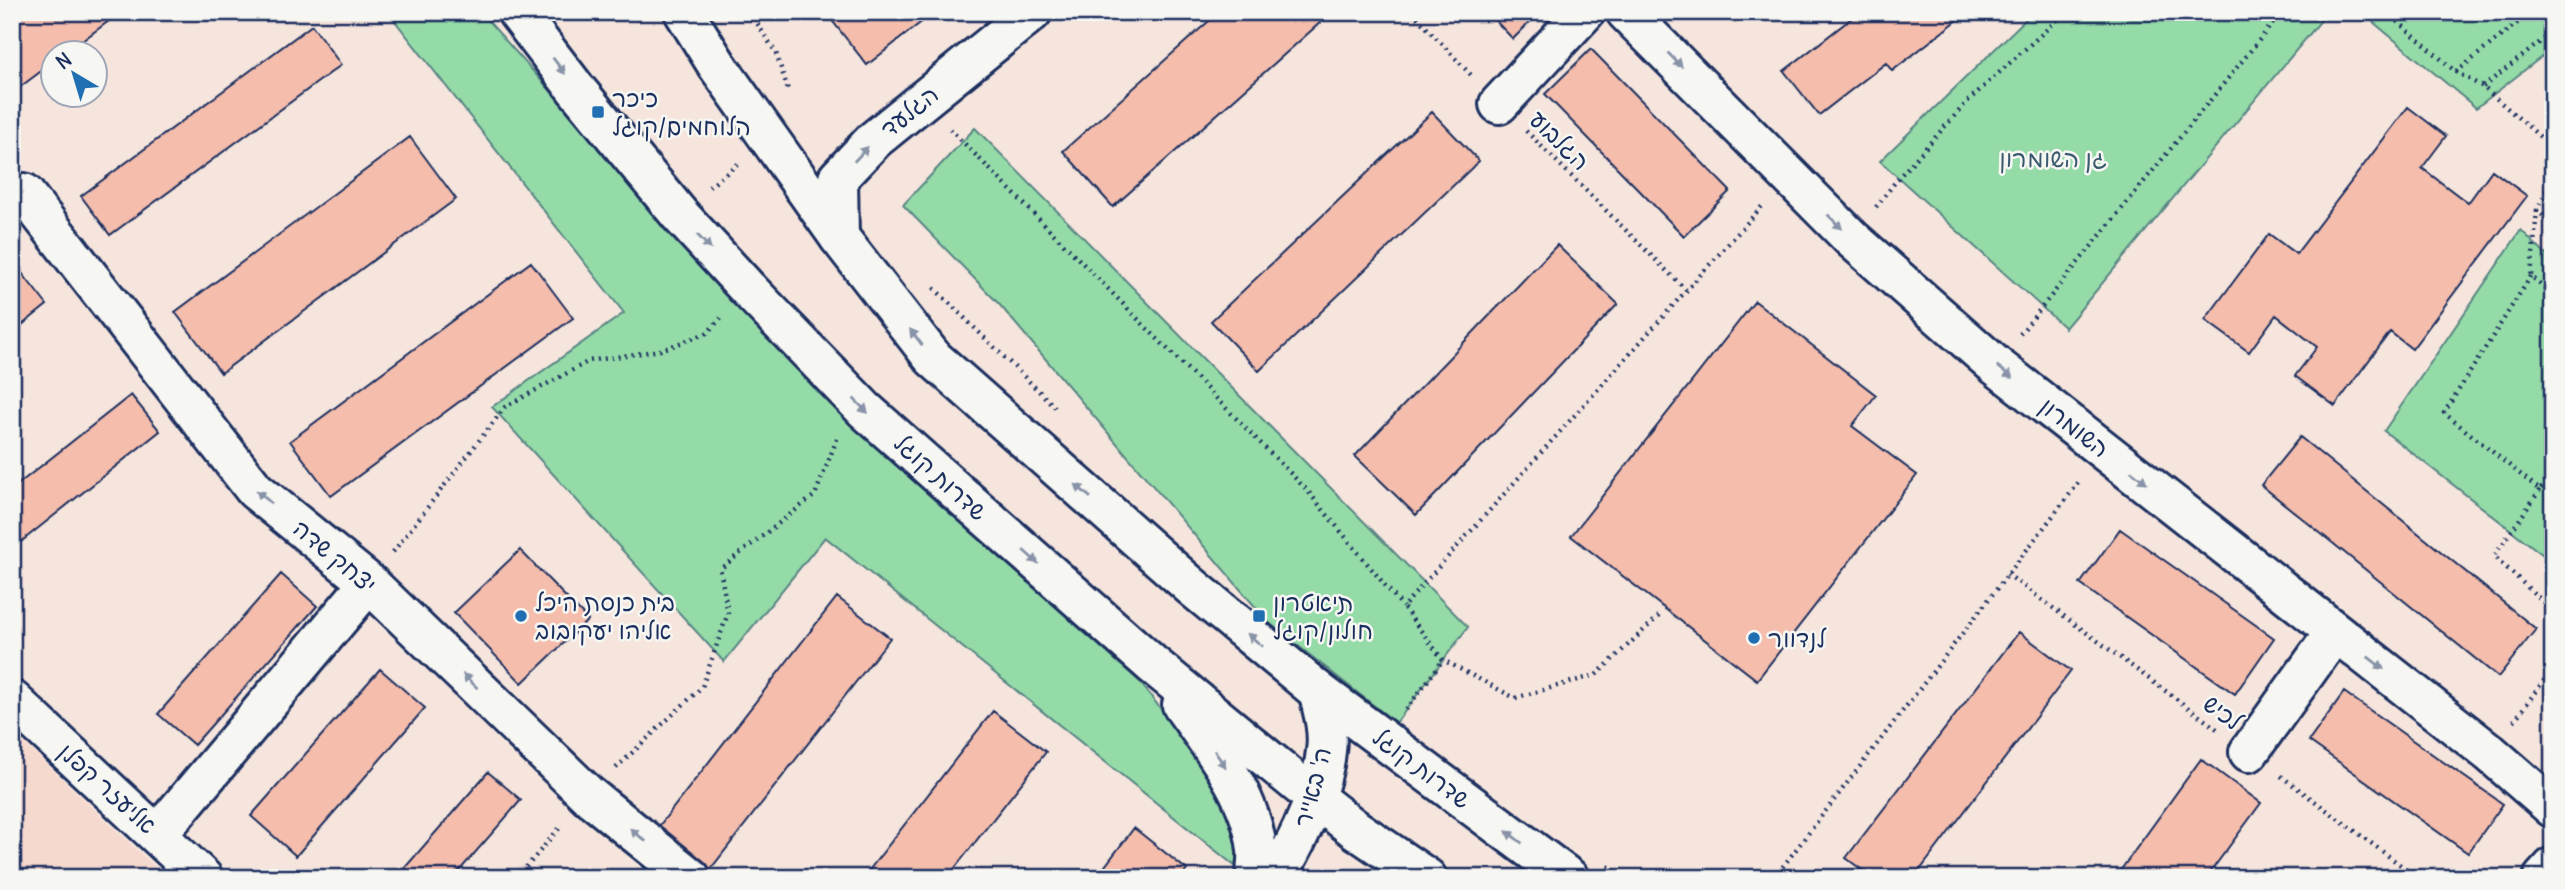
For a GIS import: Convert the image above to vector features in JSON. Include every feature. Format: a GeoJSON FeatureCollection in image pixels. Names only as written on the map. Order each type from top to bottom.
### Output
{"type":"FeatureCollection","features":[{"type":"Feature","properties":{"kind":"street","name":"שדרות קוגל"},"geometry":{"type":"LineString","coordinates":[[517,12],[576,89],[679,214],[865,410],[1152,664],[1355,829],[1427,878]]}},
{"type":"Feature","properties":{"kind":"street","name":"שדרות קוגל"},"geometry":{"type":"LineString","coordinates":[[684,12],[717,65],[839,237],[933,358],[1191,586],[1318,691],[1569,878]]}},
{"type":"Feature","properties":{"kind":"street","name":"הגלעד"},"geometry":{"type":"LineString","coordinates":[[839,237],[838,178],[874,139],[1032,12]]}},
{"type":"Feature","properties":{"kind":"street"},"geometry":{"type":"LineString","coordinates":[[1499,104],[1585,12]]}},
{"type":"Feature","properties":{"kind":"street","name":"השומרון"},"geometry":{"type":"LineString","coordinates":[[1626,12],[1852,239],[1995,365],[2490,753],[2553,808]]}},
{"type":"Feature","properties":{"kind":"street","name":"יצחק שדה"},"geometry":{"type":"LineString","coordinates":[[24,193],[256,490],[369,583],[588,795],[691,878]]}},
{"type":"Feature","properties":{"kind":"street"},"geometry":{"type":"LineString","coordinates":[[158,834],[369,583]]}},
{"type":"Feature","properties":{"kind":"street"},"geometry":{"type":"LineString","coordinates":[[2249,752],[2335,632]]}},
{"type":"Feature","properties":{"kind":"street"},"geometry":{"type":"LineString","coordinates":[[1152,664],[1226,766],[1247,811],[1257,850],[1256,878]]}},
{"type":"Feature","properties":{"kind":"street","name":"ה' באייר"},"geometry":{"type":"LineString","coordinates":[[1276,878],[1297,842],[1314,797],[1326,752],[1326,723],[1318,691]]}},
{"type":"Feature","properties":{"kind":"street","name":"אליעזר קפלן"},"geometry":{"type":"LineString","coordinates":[[12,700],[203,878]]}},
{"type":"Feature","properties":{"kind":"street"},"geometry":{"type":"LineString","coordinates":[[2543,878],[2553,867]]}},
{"type":"Feature","properties":{"kind":"path","name":"הגלבוע"},"geometry":{"type":"LineString","coordinates":[[1412,12],[1499,104],[1686,290]]}},
{"type":"Feature","properties":{"kind":"path"},"geometry":{"type":"LineString","coordinates":[[1852,239],[1899,177],[1970,99],[2066,12]]}},
{"type":"Feature","properties":{"kind":"path"},"geometry":{"type":"LineString","coordinates":[[1995,365],[2282,12]]}},
{"type":"Feature","properties":{"kind":"path"},"geometry":{"type":"LineString","coordinates":[[2387,12],[2456,72],[2483,87],[2553,148]]}},
{"type":"Feature","properties":{"kind":"path"},"geometry":{"type":"LineString","coordinates":[[2456,72],[2531,12]]}},
{"type":"Feature","properties":{"kind":"path"},"geometry":{"type":"LineString","coordinates":[[2483,87],[2553,32]]}},
{"type":"Feature","properties":{"kind":"path"},"geometry":{"type":"LineString","coordinates":[[778,87],[785,98]]}},
{"type":"Feature","properties":{"kind":"path"},"geometry":{"type":"LineString","coordinates":[[922,101],[1306,489],[1443,660],[1515,698],[1597,675],[1659,615]]}},
{"type":"Feature","properties":{"kind":"path"},"geometry":{"type":"LineString","coordinates":[[679,214],[771,138]]}},
{"type":"Feature","properties":{"kind":"path"},"geometry":{"type":"LineString","coordinates":[[1403,607],[1789,175]]}},
{"type":"Feature","properties":{"kind":"path"},"geometry":{"type":"LineString","coordinates":[[2540,490],[2444,413],[2531,276],[2537,210],[2553,178]]}},
{"type":"Feature","properties":{"kind":"path"},"geometry":{"type":"LineString","coordinates":[[2537,210],[2553,225]]}},
{"type":"Feature","properties":{"kind":"path"},"geometry":{"type":"LineString","coordinates":[[2531,276],[2553,297]]}},
{"type":"Feature","properties":{"kind":"path"},"geometry":{"type":"LineString","coordinates":[[928,282],[1062,414]]}},
{"type":"Feature","properties":{"kind":"path"},"geometry":{"type":"LineString","coordinates":[[369,583],[505,407],[589,361],[660,350],[707,333],[748,289]]}},
{"type":"Feature","properties":{"kind":"path"},"geometry":{"type":"LineString","coordinates":[[517,878],[588,795],[702,687],[728,613],[720,569],[815,495],[836,440],[865,410]]}},
{"type":"Feature","properties":{"kind":"path"},"geometry":{"type":"LineString","coordinates":[[1774,878],[2104,449]]}},
{"type":"Feature","properties":{"kind":"path"},"geometry":{"type":"LineString","coordinates":[[2553,472],[2494,556],[2553,611]]}},
{"type":"Feature","properties":{"kind":"path","name":"לכיש"},"geometry":{"type":"LineString","coordinates":[[2007,574],[2418,878]]}},
{"type":"Feature","properties":{"kind":"path"},"geometry":{"type":"LineString","coordinates":[[1386,741],[1396,723],[1443,660]]}},
{"type":"Feature","properties":{"kind":"path"},"geometry":{"type":"LineString","coordinates":[[2490,753],[2553,668]]}},
{"type":"Feature","properties":{"kind":"path"},"geometry":{"type":"LineString","coordinates":[[1602,861],[1624,878]]}},
{"type":"Feature","properties":{"kind":"shaded area"},"geometry":{"type":"Polygon","coordinates":[[[12,731],[166,878],[12,878],[12,731]]]}},
{"type":"Feature","properties":{"kind":"green space"},"geometry":{"type":"Polygon","coordinates":[[[388,12],[482,14],[779,347],[916,483],[1139,681],[1213,776],[1238,842],[1235,866],[825,537],[724,662],[492,407],[624,313],[388,12]]]}},
{"type":"Feature","properties":{"kind":"green space","name":"גן השומרון"},"geometry":{"type":"Polygon","coordinates":[[[2033,12],[2328,12],[2065,328],[1880,161],[2033,12]]]}},
{"type":"Feature","properties":{"kind":"green space"},"geometry":{"type":"Polygon","coordinates":[[[2361,12],[2553,12],[2553,48],[2476,108],[2361,12]]]}},
{"type":"Feature","properties":{"kind":"green space"},"geometry":{"type":"Polygon","coordinates":[[[975,128],[1468,627],[1396,723],[1268,622],[999,304],[903,205],[975,128]]]}},
{"type":"Feature","properties":{"kind":"green space"},"geometry":{"type":"Polygon","coordinates":[[[2521,230],[2553,262],[2553,549],[2547,558],[2384,431],[2521,230]]]}},
{"type":"Feature","properties":{"kind":"building"},"geometry":{"type":"Polygon","coordinates":[[[23,12],[121,12],[86,38],[38,38],[38,74],[12,93],[12,20],[23,12]]]}},
{"type":"Feature","properties":{"kind":"building"},"geometry":{"type":"Polygon","coordinates":[[[934,12],[867,65],[827,14],[934,12]]]}},
{"type":"Feature","properties":{"kind":"building"},"geometry":{"type":"Polygon","coordinates":[[[1219,12],[1331,13],[1113,207],[1063,151],[1219,12]]]}},
{"type":"Feature","properties":{"kind":"building"},"geometry":{"type":"Polygon","coordinates":[[[1487,12],[1540,12],[1513,39],[1487,12]]]}},
{"type":"Feature","properties":{"kind":"building"},"geometry":{"type":"Polygon","coordinates":[[[1849,12],[1968,12],[1892,71],[1886,63],[1819,115],[1784,71],[1853,17],[1849,12]]]}},
{"type":"Feature","properties":{"kind":"building"},"geometry":{"type":"Polygon","coordinates":[[[312,25],[341,65],[110,235],[81,196],[312,25]]]}},
{"type":"Feature","properties":{"kind":"building"},"geometry":{"type":"Polygon","coordinates":[[[1591,49],[1730,191],[1684,236],[1545,94],[1591,49]]]}},
{"type":"Feature","properties":{"kind":"building"},"geometry":{"type":"Polygon","coordinates":[[[2408,107],[2446,136],[2422,168],[2468,203],[2492,170],[2527,196],[2412,349],[2390,332],[2335,406],[2295,376],[2317,347],[2276,315],[2249,352],[2205,320],[2269,234],[2296,254],[2408,107]]]}},
{"type":"Feature","properties":{"kind":"building"},"geometry":{"type":"Polygon","coordinates":[[[1432,112],[1479,161],[1259,371],[1211,321],[1432,112]]]}},
{"type":"Feature","properties":{"kind":"building"},"geometry":{"type":"Polygon","coordinates":[[[410,137],[456,199],[221,373],[175,312],[410,137]]]}},
{"type":"Feature","properties":{"kind":"building"},"geometry":{"type":"Polygon","coordinates":[[[1557,245],[1618,304],[1416,515],[1355,456],[1557,245]]]}},
{"type":"Feature","properties":{"kind":"building"},"geometry":{"type":"Polygon","coordinates":[[[531,262],[573,318],[331,496],[290,441],[531,262]]]}},
{"type":"Feature","properties":{"kind":"building"},"geometry":{"type":"Polygon","coordinates":[[[18,268],[47,305],[12,333],[12,273],[18,268]]]}},
{"type":"Feature","properties":{"kind":"building"},"geometry":{"type":"Polygon","coordinates":[[[1755,301],[1876,395],[1852,426],[1917,475],[1757,680],[1571,536],[1755,301]]]}},
{"type":"Feature","properties":{"kind":"building"},"geometry":{"type":"Polygon","coordinates":[[[131,395],[160,431],[12,549],[12,489],[131,395]]]}},
{"type":"Feature","properties":{"kind":"building"},"geometry":{"type":"Polygon","coordinates":[[[2300,437],[2536,629],[2498,677],[2261,485],[2300,437]]]}},
{"type":"Feature","properties":{"kind":"building"},"geometry":{"type":"Polygon","coordinates":[[[2120,529],[2274,638],[2235,694],[2080,584],[2120,529]]]}},
{"type":"Feature","properties":{"kind":"building","name":"בית כנסת היכל אליהו יעקובוב"},"geometry":{"type":"Polygon","coordinates":[[[520,550],[588,620],[522,683],[454,613],[520,550]]]}},
{"type":"Feature","properties":{"kind":"building"},"geometry":{"type":"Polygon","coordinates":[[[281,574],[317,606],[194,745],[158,714],[281,574]]]}},
{"type":"Feature","properties":{"kind":"building"},"geometry":{"type":"Polygon","coordinates":[[[837,597],[890,638],[709,871],[656,830],[837,597]]]}},
{"type":"Feature","properties":{"kind":"building"},"geometry":{"type":"Polygon","coordinates":[[[2019,632],[2071,671],[1914,878],[1873,878],[1846,858],[2019,632]]]}},
{"type":"Feature","properties":{"kind":"building"},"geometry":{"type":"Polygon","coordinates":[[[380,669],[425,708],[296,856],[251,816],[380,669]]]}},
{"type":"Feature","properties":{"kind":"building"},"geometry":{"type":"Polygon","coordinates":[[[2344,692],[2503,804],[2468,853],[2309,741],[2344,692]]]}},
{"type":"Feature","properties":{"kind":"building"},"geometry":{"type":"Polygon","coordinates":[[[993,711],[1046,752],[947,878],[863,878],[993,711]]]}},
{"type":"Feature","properties":{"kind":"building"},"geometry":{"type":"Polygon","coordinates":[[[2201,759],[2261,803],[2206,878],[2115,878],[2201,759]]]}},
{"type":"Feature","properties":{"kind":"building"},"geometry":{"type":"Polygon","coordinates":[[[488,772],[521,800],[453,878],[396,878],[488,772]]]}},
{"type":"Feature","properties":{"kind":"building"},"geometry":{"type":"Polygon","coordinates":[[[1134,828],[1187,870],[1180,878],[1096,878],[1134,828]]]}},
{"type":"Feature","properties":{"kind":"place","name":"כיכר הלוחמים/קוגל"},"geometry":{"type":"Point","coordinates":[598,112]}},
{"type":"Feature","properties":{"kind":"place","name":"בית כנסת היכל אליהו יעקובוב"},"geometry":{"type":"Point","coordinates":[521,616]}},
{"type":"Feature","properties":{"kind":"place","name":"תיאטרון חולון/קוגל"},"geometry":{"type":"Point","coordinates":[1259,616]}},
{"type":"Feature","properties":{"kind":"place","name":"לנדוור"},"geometry":{"type":"Point","coordinates":[1754,638]}}]}
